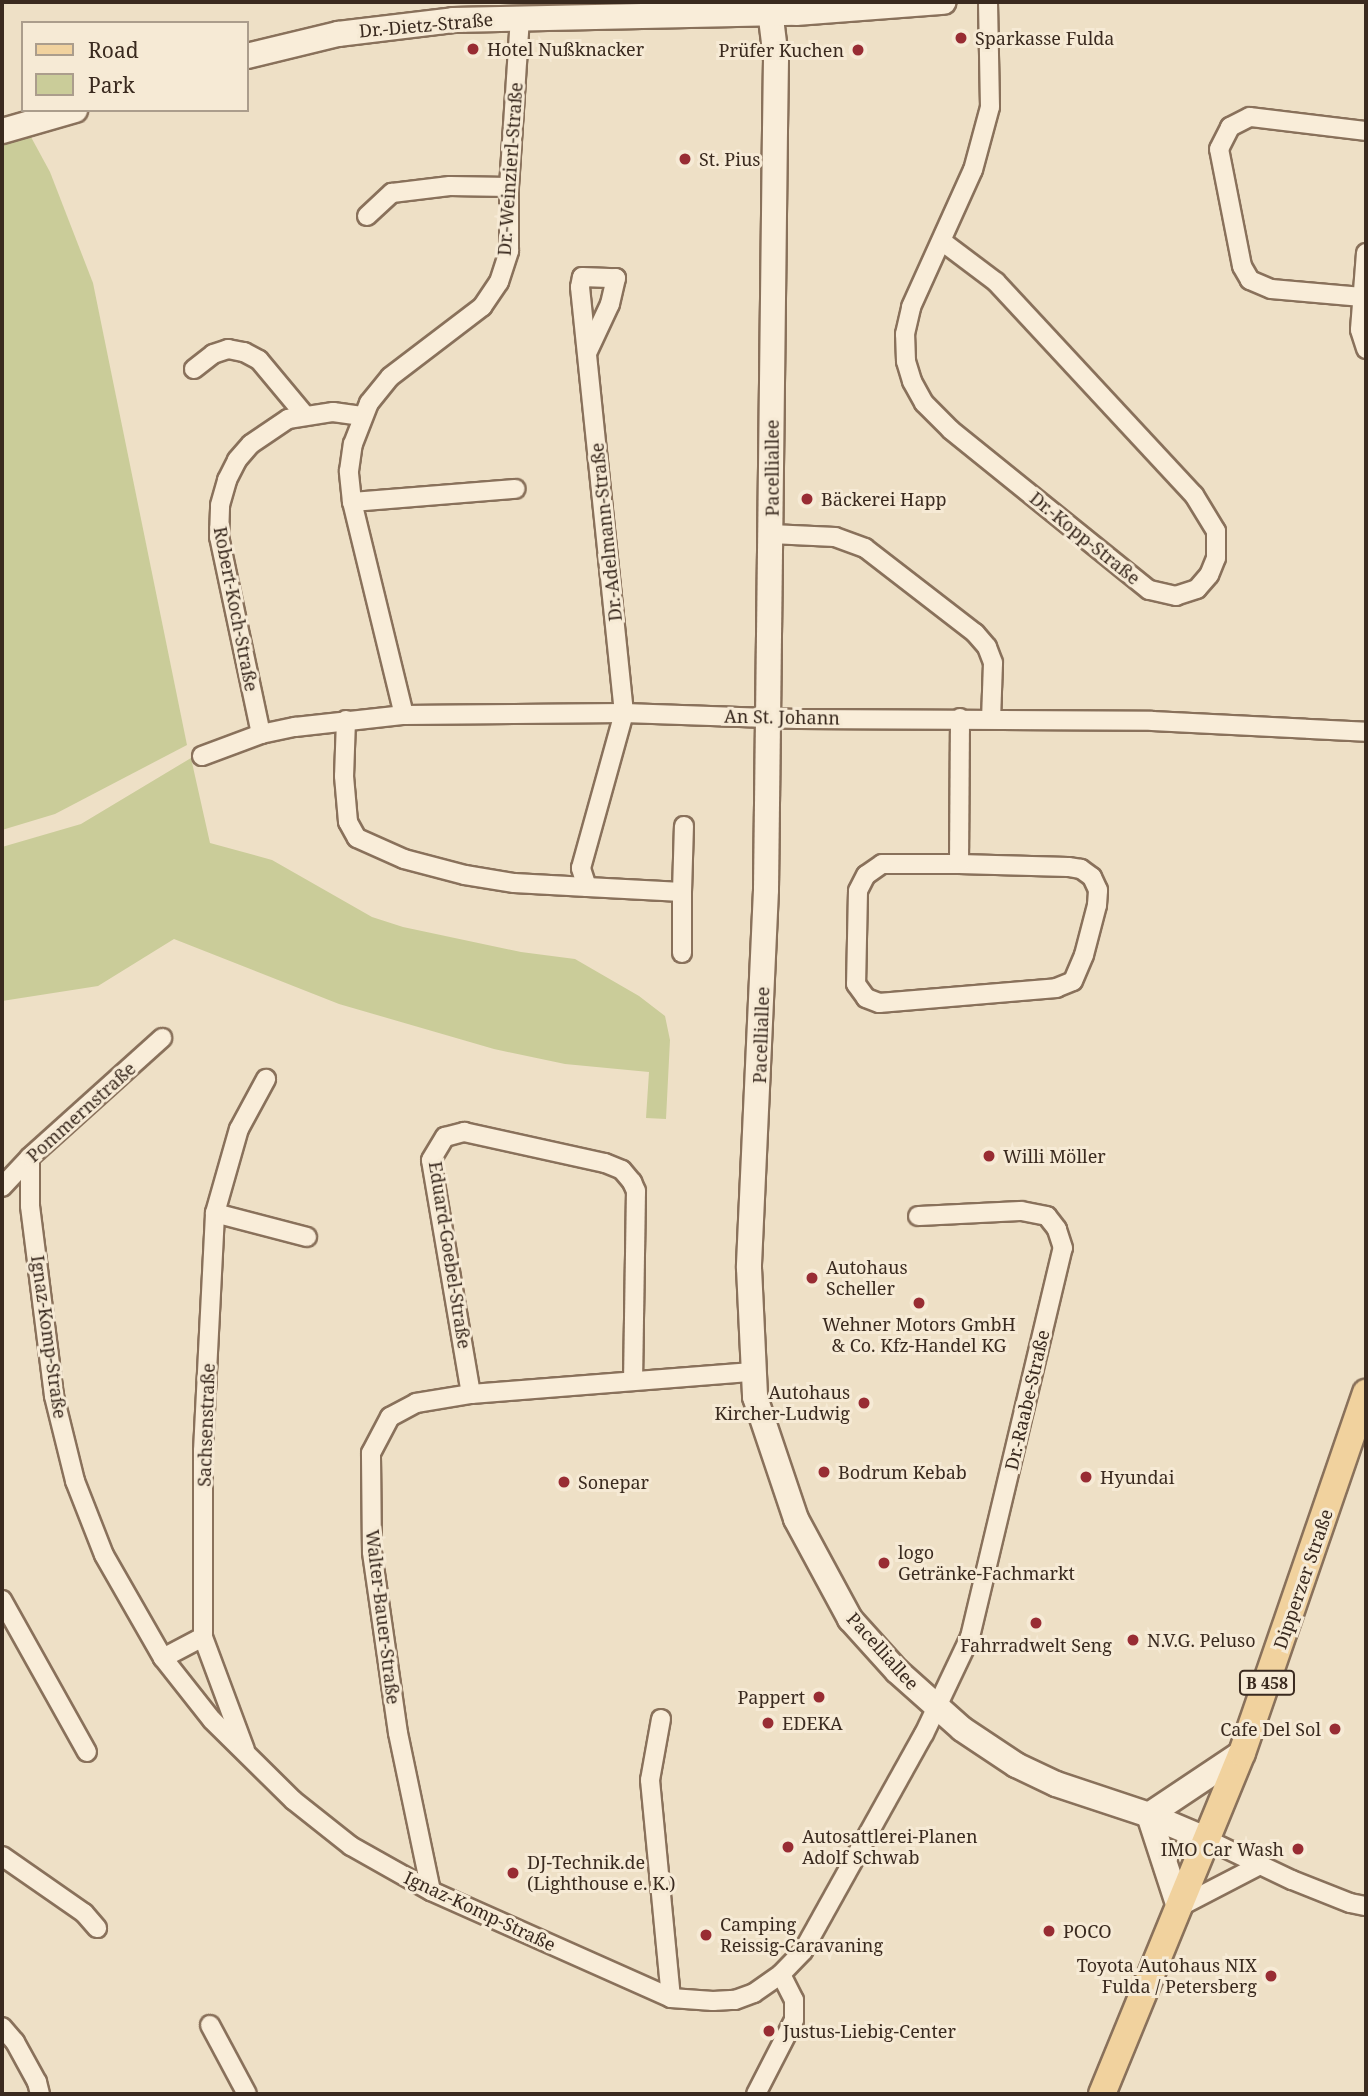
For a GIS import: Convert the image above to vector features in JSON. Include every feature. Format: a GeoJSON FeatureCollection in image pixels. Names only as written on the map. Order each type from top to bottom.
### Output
{"type":"FeatureCollection","features":[{"type":"Feature","properties":{"kind":"main road","name":"Dr.-Dietz-Straße"},"geometry":{"type":"LineString","coordinates":[[248,56],[338,34],[453,20],[726,8],[879,9],[944,2]]}},
{"type":"Feature","properties":{"kind":"main road","name":"Pacelliallee"},"geometry":{"type":"LineString","coordinates":[[769,8],[776,70],[769,717],[764,976],[749,1268],[752,1372],[758,1408],[796,1519],[850,1619],[889,1662],[962,1729],[1035,1775],[1149,1815],[1208,1840]]}},
{"type":"Feature","properties":{"kind":"main road"},"geometry":{"type":"LineString","coordinates":[[2,131],[68,112]]}},
{"type":"Feature","properties":{"kind":"main road","name":"Dipperzer Straße"},"geometry":{"type":"LineString","coordinates":[[1102,2094],[1242,1753],[1366,1393]]}},
{"type":"Feature","properties":{"kind":"main road"},"geometry":{"type":"LineString","coordinates":[[1179,1907],[1149,1815],[1242,1753]]}},
{"type":"Feature","properties":{"kind":"street","name":"Dr.-Kopp-Straße"},"geometry":{"type":"LineString","coordinates":[[943,242],[996,282],[1194,495],[1216,531],[1216,558],[1209,575],[1197,589],[1176,596],[1149,590],[951,430],[924,403],[909,371],[905,334],[911,307],[943,242],[980,152],[990,107],[988,2]]}},
{"type":"Feature","properties":{"kind":"street","name":"Dr.-Weinzierl-Straße"},"geometry":{"type":"LineString","coordinates":[[404,715],[352,502],[349,471],[362,416],[390,377],[482,307],[499,282],[509,251],[509,187],[520,17]]}},
{"type":"Feature","properties":{"kind":"street"},"geometry":{"type":"LineString","coordinates":[[1362,297],[1271,289],[1250,280],[1242,266],[1219,149],[1230,127],[1250,117],[1366,131]]}},
{"type":"Feature","properties":{"kind":"street"},"geometry":{"type":"LineString","coordinates":[[367,216],[392,193],[450,186],[509,187]]}},
{"type":"Feature","properties":{"kind":"street"},"geometry":{"type":"LineString","coordinates":[[1366,253],[1360,330],[1366,349]]}},
{"type":"Feature","properties":{"kind":"street"},"geometry":{"type":"LineString","coordinates":[[194,369],[213,354],[228,349],[244,352],[259,360],[304,414]]}},
{"type":"Feature","properties":{"kind":"street","name":"Dr.-Adelmann-Straße"},"geometry":{"type":"LineString","coordinates":[[588,351],[624,713]]}},
{"type":"Feature","properties":{"kind":"street","name":"Robert-Koch-Straße"},"geometry":{"type":"LineString","coordinates":[[261,734],[219,537],[220,505],[231,470],[244,451],[268,430],[304,414],[348,412],[362,416]]}},
{"type":"Feature","properties":{"kind":"street"},"geometry":{"type":"LineString","coordinates":[[352,502],[514,489]]}},
{"type":"Feature","properties":{"kind":"street"},"geometry":{"type":"LineString","coordinates":[[771,534],[835,537],[865,548],[975,633],[987,647],[993,663],[991,719]]}},
{"type":"Feature","properties":{"kind":"street"},"geometry":{"type":"LineString","coordinates":[[587,887],[582,867],[624,713]]}},
{"type":"Feature","properties":{"kind":"street","name":"An St. Johann"},"geometry":{"type":"LineString","coordinates":[[202,756],[261,734],[346,720],[404,715],[624,713],[960,718],[1245,724],[1366,732]]}},
{"type":"Feature","properties":{"kind":"street"},"geometry":{"type":"LineString","coordinates":[[959,864],[960,718]]}},
{"type":"Feature","properties":{"kind":"street"},"geometry":{"type":"LineString","coordinates":[[346,720],[346,810],[356,838],[404,859],[465,875],[514,883],[682,892]]}},
{"type":"Feature","properties":{"kind":"street"},"geometry":{"type":"LineString","coordinates":[[682,953],[684,826]]}},
{"type":"Feature","properties":{"kind":"street"},"geometry":{"type":"LineString","coordinates":[[882,864],[959,864],[1068,867],[1081,869],[1092,877],[1098,890],[1097,905],[1084,955],[1073,981],[1056,988],[893,1002],[880,1003],[866,998],[856,985],[858,891],[866,875],[882,864]]}},
{"type":"Feature","properties":{"kind":"street","name":"Pommernstraße"},"geometry":{"type":"LineString","coordinates":[[2,1188],[30,1157],[162,1038]]}},
{"type":"Feature","properties":{"kind":"street","name":"Sachsenstraße"},"geometry":{"type":"LineString","coordinates":[[247,1755],[203,1637],[203,1451],[215,1213],[239,1129],[266,1079]]}},
{"type":"Feature","properties":{"kind":"street","name":"Eduard-Goebel-Straße"},"geometry":{"type":"LineString","coordinates":[[471,1394],[432,1160],[445,1137],[464,1132],[605,1163],[622,1170],[632,1182],[636,1191],[633,1379]]}},
{"type":"Feature","properties":{"kind":"street","name":"Ignaz-Komp-Straße"},"geometry":{"type":"LineString","coordinates":[[30,1157],[30,1206],[54,1396],[75,1480],[104,1555],[163,1658],[212,1720],[293,1800],[351,1846],[431,1891],[671,1998],[735,2000],[754,1993],[782,1973],[803,1951],[937,1708]]}},
{"type":"Feature","properties":{"kind":"street"},"geometry":{"type":"LineString","coordinates":[[2,1188],[16,1194],[30,1206]]}},
{"type":"Feature","properties":{"kind":"street","name":"Dr.-Raabe-Straße"},"geometry":{"type":"LineString","coordinates":[[918,1216],[1021,1211],[1046,1216],[1057,1229],[1063,1248],[970,1637],[937,1708]]}},
{"type":"Feature","properties":{"kind":"street"},"geometry":{"type":"LineString","coordinates":[[215,1213],[307,1237]]}},
{"type":"Feature","properties":{"kind":"street","name":"Walter-Bauer-Straße"},"geometry":{"type":"LineString","coordinates":[[431,1891],[398,1733],[372,1552],[371,1453],[390,1417],[416,1403],[471,1394],[633,1379],[752,1372]]}},
{"type":"Feature","properties":{"kind":"street"},"geometry":{"type":"LineString","coordinates":[[2,1601],[87,1752]]}},
{"type":"Feature","properties":{"kind":"street"},"geometry":{"type":"LineString","coordinates":[[163,1658],[203,1637]]}},
{"type":"Feature","properties":{"kind":"street"},"geometry":{"type":"LineString","coordinates":[[661,1719],[650,1780],[671,1998]]}},
{"type":"Feature","properties":{"kind":"street"},"geometry":{"type":"LineString","coordinates":[[1208,1840],[1350,1903],[1366,1906]]}},
{"type":"Feature","properties":{"kind":"street"},"geometry":{"type":"LineString","coordinates":[[2,1856],[84,1913],[97,1928]]}},
{"type":"Feature","properties":{"kind":"street"},"geometry":{"type":"LineString","coordinates":[[1179,1907],[1260,1865]]}},
{"type":"Feature","properties":{"kind":"street"},"geometry":{"type":"LineString","coordinates":[[756,2094],[794,2020],[794,2000],[782,1973]]}},
{"type":"Feature","properties":{"kind":"street"},"geometry":{"type":"LineString","coordinates":[[210,2025],[247,2094]]}},
{"type":"Feature","properties":{"kind":"street"},"geometry":{"type":"LineString","coordinates":[[2,2027],[15,2042],[37,2082],[40,2094]]}},
{"type":"Feature","properties":{"kind":"green space"},"geometry":{"type":"Polygon","coordinates":[[[31,137],[50,172],[93,283],[187,745],[55,814],[2,830],[2,144],[31,137]]]}},
{"type":"Feature","properties":{"kind":"green space"},"geometry":{"type":"Polygon","coordinates":[[[191,758],[210,843],[272,860],[372,917],[403,927],[521,952],[575,959],[639,996],[665,1016],[670,1040],[666,1119],[646,1118],[649,1072],[565,1064],[494,1049],[339,1004],[174,939],[98,986],[2,1001],[2,847],[81,824],[191,758]]]}},
{"type":"Feature","properties":{"kind":"place","name":"Sparkasse Fulda"},"geometry":{"type":"Point","coordinates":[961,38]}},
{"type":"Feature","properties":{"kind":"place","name":"Hotel Nußknacker"},"geometry":{"type":"Point","coordinates":[473,49]}},
{"type":"Feature","properties":{"kind":"place","name":"Prüfer Kuchen"},"geometry":{"type":"Point","coordinates":[858,50]}},
{"type":"Feature","properties":{"kind":"place","name":"St. Pius"},"geometry":{"type":"Point","coordinates":[685,159]}},
{"type":"Feature","properties":{"kind":"place","name":"Bäckerei Happ"},"geometry":{"type":"Point","coordinates":[807,499]}},
{"type":"Feature","properties":{"kind":"place","name":"Willi Möller"},"geometry":{"type":"Point","coordinates":[989,1156]}},
{"type":"Feature","properties":{"kind":"place","name":"Autohaus Scheller"},"geometry":{"type":"Point","coordinates":[812,1278]}},
{"type":"Feature","properties":{"kind":"place","name":"Wehner Motors GmbH & Co. Kfz-Handel KG"},"geometry":{"type":"Point","coordinates":[919,1303]}},
{"type":"Feature","properties":{"kind":"place","name":"Autohaus Kircher-Ludwig"},"geometry":{"type":"Point","coordinates":[864,1403]}},
{"type":"Feature","properties":{"kind":"place","name":"Bodrum Kebab"},"geometry":{"type":"Point","coordinates":[824,1472]}},
{"type":"Feature","properties":{"kind":"place","name":"Hyundai"},"geometry":{"type":"Point","coordinates":[1086,1477]}},
{"type":"Feature","properties":{"kind":"place","name":"Sonepar"},"geometry":{"type":"Point","coordinates":[564,1482]}},
{"type":"Feature","properties":{"kind":"place","name":"logo Getränke-Fachmarkt"},"geometry":{"type":"Point","coordinates":[884,1563]}},
{"type":"Feature","properties":{"kind":"place","name":"Fahrradwelt Seng"},"geometry":{"type":"Point","coordinates":[1036,1623]}},
{"type":"Feature","properties":{"kind":"place","name":"N.V.G. Peluso"},"geometry":{"type":"Point","coordinates":[1133,1640]}},
{"type":"Feature","properties":{"kind":"place","name":"Pappert"},"geometry":{"type":"Point","coordinates":[819,1697]}},
{"type":"Feature","properties":{"kind":"place","name":"EDEKA"},"geometry":{"type":"Point","coordinates":[768,1723]}},
{"type":"Feature","properties":{"kind":"place","name":"Cafe Del Sol"},"geometry":{"type":"Point","coordinates":[1335,1729]}},
{"type":"Feature","properties":{"kind":"place","name":"Autosattlerei-Planen Adolf Schwab"},"geometry":{"type":"Point","coordinates":[788,1847]}},
{"type":"Feature","properties":{"kind":"place","name":"IMO Car Wash"},"geometry":{"type":"Point","coordinates":[1298,1849]}},
{"type":"Feature","properties":{"kind":"place","name":"DJ-Technik.de (Lighthouse e. K.)"},"geometry":{"type":"Point","coordinates":[513,1873]}},
{"type":"Feature","properties":{"kind":"place","name":"POCO"},"geometry":{"type":"Point","coordinates":[1049,1931]}},
{"type":"Feature","properties":{"kind":"place","name":"Camping Reissig-Caravaning"},"geometry":{"type":"Point","coordinates":[706,1935]}},
{"type":"Feature","properties":{"kind":"place","name":"Toyota Autohaus NIX Fulda / Petersberg"},"geometry":{"type":"Point","coordinates":[1271,1976]}},
{"type":"Feature","properties":{"kind":"place","name":"Justus-Liebig-Center"},"geometry":{"type":"Point","coordinates":[769,2031]}}]}
